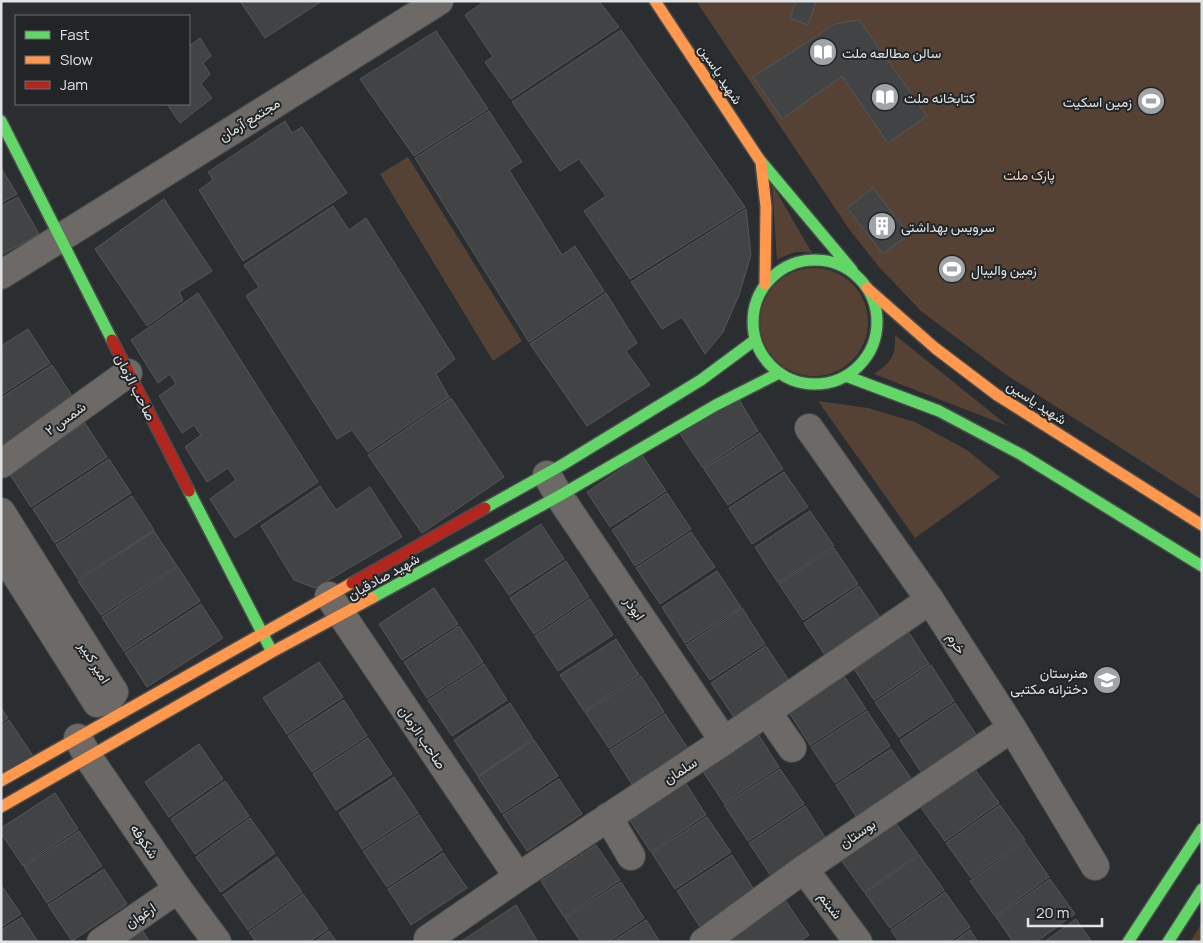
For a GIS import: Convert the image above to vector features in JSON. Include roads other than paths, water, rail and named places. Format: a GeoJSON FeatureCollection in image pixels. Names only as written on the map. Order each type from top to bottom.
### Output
{"type":"FeatureCollection","features":[{"type":"Feature","properties":{"kind":"street","name":"مجتمع آرمان"},"geometry":{"type":"LineString","coordinates":[[1,274],[439,1]]}},
{"type":"Feature","properties":{"kind":"street","name":"شهید یاسین"},"geometry":{"type":"LineString","coordinates":[[655,1],[761,162],[867,288],[934,348],[997,395],[1202,525]]}},
{"type":"Feature","properties":{"kind":"street","name":"صاحب الزمان"},"geometry":{"type":"LineString","coordinates":[[1,121],[59,238],[272,652]]}},
{"type":"Feature","properties":{"kind":"street","name":"شهید یاسین"},"geometry":{"type":"LineString","coordinates":[[761,162],[766,207],[765,284]]}},
{"type":"Feature","properties":{"kind":"street","name":"شهید یاسین"},"geometry":{"type":"LineString","coordinates":[[854,274],[840,265],[824,260],[807,260],[792,263],[777,272],[765,284],[756,301],[752,320],[755,340],[760,352],[769,364],[791,379],[809,384],[828,383],[846,376],[861,363],[872,346],[877,327],[875,306],[867,288]]}},
{"type":"Feature","properties":{"kind":"street","name":"شهید صادقیان"},"geometry":{"type":"LineString","coordinates":[[1,781],[83,748],[272,652],[335,606],[553,485],[755,340]]}},
{"type":"Feature","properties":{"kind":"street","name":"شمس ۲"},"geometry":{"type":"LineString","coordinates":[[1,464],[128,373]]}},
{"type":"Feature","properties":{"kind":"street","name":"شهید صادقیان"},"geometry":{"type":"LineString","coordinates":[[1,806],[83,748],[262,633],[335,606],[553,485],[780,373]]}},
{"type":"Feature","properties":{"kind":"street"},"geometry":{"type":"LineString","coordinates":[[846,376],[939,411],[1013,450],[1202,566]]}},
{"type":"Feature","properties":{"kind":"street","name":"خرم"},"geometry":{"type":"LineString","coordinates":[[809,428],[930,600],[1012,728],[1095,866]]}},
{"type":"Feature","properties":{"kind":"street","name":"ابوذر"},"geometry":{"type":"LineString","coordinates":[[553,485],[724,741]]}},
{"type":"Feature","properties":{"kind":"street","name":"امیر کبیر"},"geometry":{"type":"LineString","coordinates":[[1,512],[114,692],[108,701],[97,702],[1,551]]}},
{"type":"Feature","properties":{"kind":"street","name":"سلمان"},"geometry":{"type":"LineString","coordinates":[[429,941],[518,877],[724,741],[930,600]]}},
{"type":"Feature","properties":{"kind":"street","name":"صاحب الزمان"},"geometry":{"type":"LineString","coordinates":[[335,606],[518,877]]}},
{"type":"Feature","properties":{"kind":"street"},"geometry":{"type":"LineString","coordinates":[[767,712],[792,748]]}},
{"type":"Feature","properties":{"kind":"street","name":"بوستان"},"geometry":{"type":"LineString","coordinates":[[704,942],[804,869],[1012,728]]}},
{"type":"Feature","properties":{"kind":"street","name":"شکوفه"},"geometry":{"type":"LineString","coordinates":[[83,748],[178,889],[217,942]]}},
{"type":"Feature","properties":{"kind":"street"},"geometry":{"type":"LineString","coordinates":[[608,817],[631,856]]}},
{"type":"Feature","properties":{"kind":"street"},"geometry":{"type":"LineString","coordinates":[[1128,942],[1202,829]]}},
{"type":"Feature","properties":{"kind":"street","name":"شبنم"},"geometry":{"type":"LineString","coordinates":[[804,869],[858,942]]}},
{"type":"Feature","properties":{"kind":"street","name":"ارغوان"},"geometry":{"type":"LineString","coordinates":[[101,942],[178,889]]}},
{"type":"Feature","properties":{"kind":"street"},"geometry":{"type":"LineString","coordinates":[[1168,942],[1202,889]]}},
{"type":"Feature","properties":{"kind":"place","name":"سالن مطالعه ملت"},"geometry":{"type":"Point","coordinates":[823,52]}},
{"type":"Feature","properties":{"kind":"place","name":"کتابخانه ملت"},"geometry":{"type":"Point","coordinates":[885,97]}},
{"type":"Feature","properties":{"kind":"place","name":"زمین اسکیت"},"geometry":{"type":"Point","coordinates":[1151,101]}},
{"type":"Feature","properties":{"kind":"place","name":"سرویس بهداشتی"},"geometry":{"type":"Point","coordinates":[882,226]}},
{"type":"Feature","properties":{"kind":"place","name":"زمین والیبال"},"geometry":{"type":"Point","coordinates":[952,269]}},
{"type":"Feature","properties":{"kind":"place","name":"هنرستان دخترانه مکتبی"},"geometry":{"type":"Point","coordinates":[1107,680]}},
{"type":"Feature","properties":{"kind":"park label","name":"پارک ملت"},"geometry":{"type":"Point","coordinates":[1029,174]}}]}
